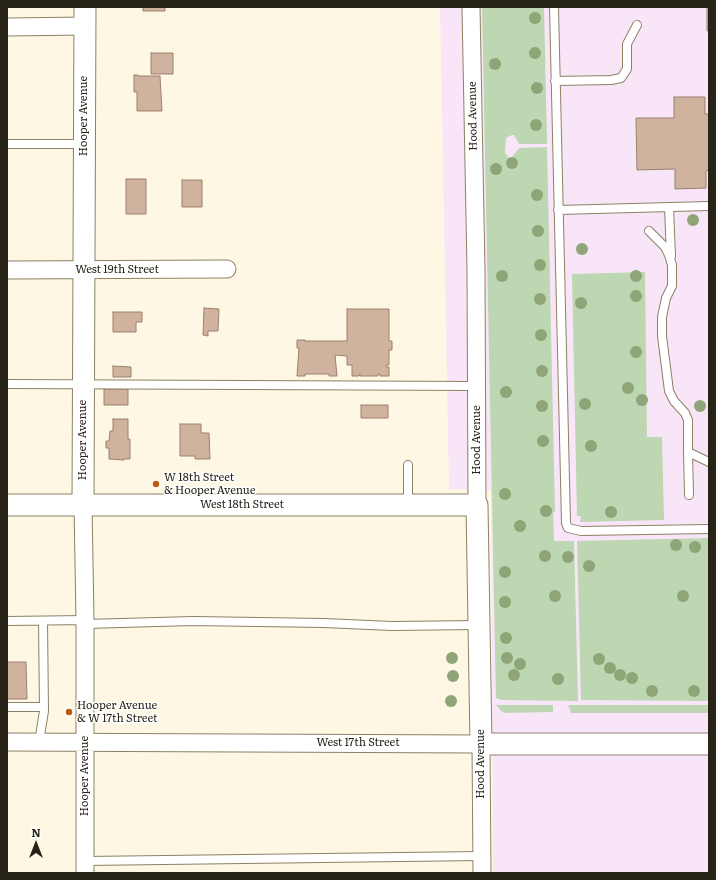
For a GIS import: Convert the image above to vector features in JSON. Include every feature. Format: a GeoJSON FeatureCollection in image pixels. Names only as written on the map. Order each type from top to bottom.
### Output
{"type":"FeatureCollection","features":[{"type":"Feature","properties":{"kind":"street","name":"Hood Avenue"},"geometry":{"type":"LineString","coordinates":[[470,7],[476,262],[477,505],[482,865]]}},
{"type":"Feature","properties":{"kind":"street"},"geometry":{"type":"LineString","coordinates":[[7,27],[85,16]]}},
{"type":"Feature","properties":{"kind":"street","name":"Hooper Avenue"},"geometry":{"type":"LineString","coordinates":[[85,16],[83,505],[85,622],[85,867]]}},
{"type":"Feature","properties":{"kind":"street","name":"West 19th Street"},"geometry":{"type":"LineString","coordinates":[[7,270],[227,270]]}},
{"type":"Feature","properties":{"kind":"street","name":"West 18th Street"},"geometry":{"type":"LineString","coordinates":[[7,505],[477,505]]}},
{"type":"Feature","properties":{"kind":"street","name":"West 17th Street"},"geometry":{"type":"LineString","coordinates":[[7,742],[709,744]]}},
{"type":"Feature","properties":{"kind":"lane"},"geometry":{"type":"LineString","coordinates":[[554,7],[565,516],[568,528],[581,531],[709,529]]}},
{"type":"Feature","properties":{"kind":"lane"},"geometry":{"type":"LineString","coordinates":[[555,81],[611,80],[621,78],[627,69],[627,44],[637,25]]}},
{"type":"Feature","properties":{"kind":"lane"},"geometry":{"type":"LineString","coordinates":[[7,144],[84,144]]}},
{"type":"Feature","properties":{"kind":"lane"},"geometry":{"type":"LineString","coordinates":[[558,210],[709,206]]}},
{"type":"Feature","properties":{"kind":"lane"},"geometry":{"type":"LineString","coordinates":[[669,207],[672,286],[666,298],[662,316],[662,336],[669,391],[674,401],[686,413],[688,420],[689,495]]}},
{"type":"Feature","properties":{"kind":"lane"},"geometry":{"type":"LineString","coordinates":[[649,231],[665,247],[672,265]]}},
{"type":"Feature","properties":{"kind":"lane"},"geometry":{"type":"LineString","coordinates":[[7,384],[477,386]]}},
{"type":"Feature","properties":{"kind":"lane"},"geometry":{"type":"LineString","coordinates":[[688,452],[709,462]]}},
{"type":"Feature","properties":{"kind":"lane"},"geometry":{"type":"LineString","coordinates":[[408,465],[408,505]]}},
{"type":"Feature","properties":{"kind":"lane"},"geometry":{"type":"LineString","coordinates":[[39,742],[44,707],[42,620]]}},
{"type":"Feature","properties":{"kind":"lane"},"geometry":{"type":"LineString","coordinates":[[7,621],[193,621],[392,626],[479,625]]}},
{"type":"Feature","properties":{"kind":"lane"},"geometry":{"type":"LineString","coordinates":[[7,707],[44,707]]}},
{"type":"Feature","properties":{"kind":"lane"},"geometry":{"type":"LineString","coordinates":[[85,867],[482,865]]}},
{"type":"Feature","properties":{"kind":"shaded area"},"geometry":{"type":"Polygon","coordinates":[[[440,7],[709,7],[709,873],[493,873],[491,490],[449,489],[440,7]]]}},
{"type":"Feature","properties":{"kind":"green space"},"geometry":{"type":"Polygon","coordinates":[[[482,7],[544,7],[547,144],[519,144],[514,135],[512,135],[506,138],[505,153],[509,158],[512,157],[519,148],[547,147],[555,512],[553,512],[554,541],[574,541],[578,701],[501,700],[496,698],[482,7]]]}},
{"type":"Feature","properties":{"kind":"green space"},"geometry":{"type":"Polygon","coordinates":[[[645,272],[647,437],[662,437],[664,520],[580,522],[581,516],[577,516],[572,274],[645,272]]]}},
{"type":"Feature","properties":{"kind":"green space"},"geometry":{"type":"Polygon","coordinates":[[[709,538],[709,701],[581,700],[577,541],[709,538]]]}},
{"type":"Feature","properties":{"kind":"green space"},"geometry":{"type":"Polygon","coordinates":[[[496,705],[553,705],[553,712],[506,713],[501,711],[496,705]]]}},
{"type":"Feature","properties":{"kind":"green space"},"geometry":{"type":"Polygon","coordinates":[[[568,705],[709,705],[709,713],[571,713],[568,705]]]}},
{"type":"Feature","properties":{"kind":"building"},"geometry":{"type":"Polygon","coordinates":[[[143,7],[165,7],[165,11],[143,11],[143,7]]]}},
{"type":"Feature","properties":{"kind":"building"},"geometry":{"type":"Polygon","coordinates":[[[707,9],[709,9],[709,31],[707,31],[707,9]]]}},
{"type":"Feature","properties":{"kind":"building"},"geometry":{"type":"Polygon","coordinates":[[[151,53],[173,53],[173,74],[151,74],[151,53]]]}},
{"type":"Feature","properties":{"kind":"building"},"geometry":{"type":"Polygon","coordinates":[[[134,75],[160,76],[162,111],[137,111],[137,92],[134,92],[134,75]]]}},
{"type":"Feature","properties":{"kind":"building"},"geometry":{"type":"Polygon","coordinates":[[[674,97],[705,97],[705,114],[709,114],[709,170],[706,171],[706,188],[675,189],[675,169],[637,170],[636,118],[674,118],[674,97]]]}},
{"type":"Feature","properties":{"kind":"building"},"geometry":{"type":"Polygon","coordinates":[[[126,179],[146,179],[146,214],[126,214],[126,179]]]}},
{"type":"Feature","properties":{"kind":"building"},"geometry":{"type":"Polygon","coordinates":[[[182,180],[202,180],[202,207],[182,207],[182,180]]]}},
{"type":"Feature","properties":{"kind":"building"},"geometry":{"type":"Polygon","coordinates":[[[204,308],[219,309],[218,331],[208,331],[208,336],[203,335],[204,308]]]}},
{"type":"Feature","properties":{"kind":"building"},"geometry":{"type":"Polygon","coordinates":[[[347,309],[389,309],[389,341],[392,341],[392,350],[389,350],[389,365],[386,365],[386,367],[389,367],[389,376],[380,376],[380,374],[378,374],[378,376],[360,376],[360,374],[359,376],[352,376],[352,365],[347,365],[347,356],[335,355],[337,376],[329,376],[329,374],[305,374],[305,376],[297,376],[299,348],[297,348],[297,340],[347,341],[347,309]]]}},
{"type":"Feature","properties":{"kind":"building"},"geometry":{"type":"Polygon","coordinates":[[[113,312],[142,312],[142,322],[136,322],[136,332],[113,332],[113,312]]]}},
{"type":"Feature","properties":{"kind":"building"},"geometry":{"type":"Polygon","coordinates":[[[113,366],[131,367],[131,377],[113,377],[113,366]]]}},
{"type":"Feature","properties":{"kind":"building"},"geometry":{"type":"Polygon","coordinates":[[[104,389],[128,389],[128,405],[104,405],[104,389]]]}},
{"type":"Feature","properties":{"kind":"building"},"geometry":{"type":"Polygon","coordinates":[[[361,405],[388,405],[388,418],[361,418],[361,405]]]}},
{"type":"Feature","properties":{"kind":"building"},"geometry":{"type":"Polygon","coordinates":[[[113,419],[128,419],[130,459],[109,459],[109,448],[106,448],[106,441],[109,441],[110,431],[113,431],[113,419]]]}},
{"type":"Feature","properties":{"kind":"building"},"geometry":{"type":"Polygon","coordinates":[[[180,424],[201,424],[201,433],[209,433],[210,459],[195,459],[195,456],[180,456],[180,424]]]}},
{"type":"Feature","properties":{"kind":"building"},"geometry":{"type":"Polygon","coordinates":[[[7,662],[26,662],[27,699],[7,699],[7,662]]]}},
{"type":"Feature","properties":{"kind":"place","name":"W 18th Street & Hooper Avenue"},"geometry":{"type":"Point","coordinates":[156,484]}},
{"type":"Feature","properties":{"kind":"place","name":"Hooper Avenue & W 17th Street"},"geometry":{"type":"Point","coordinates":[69,712]}}]}
